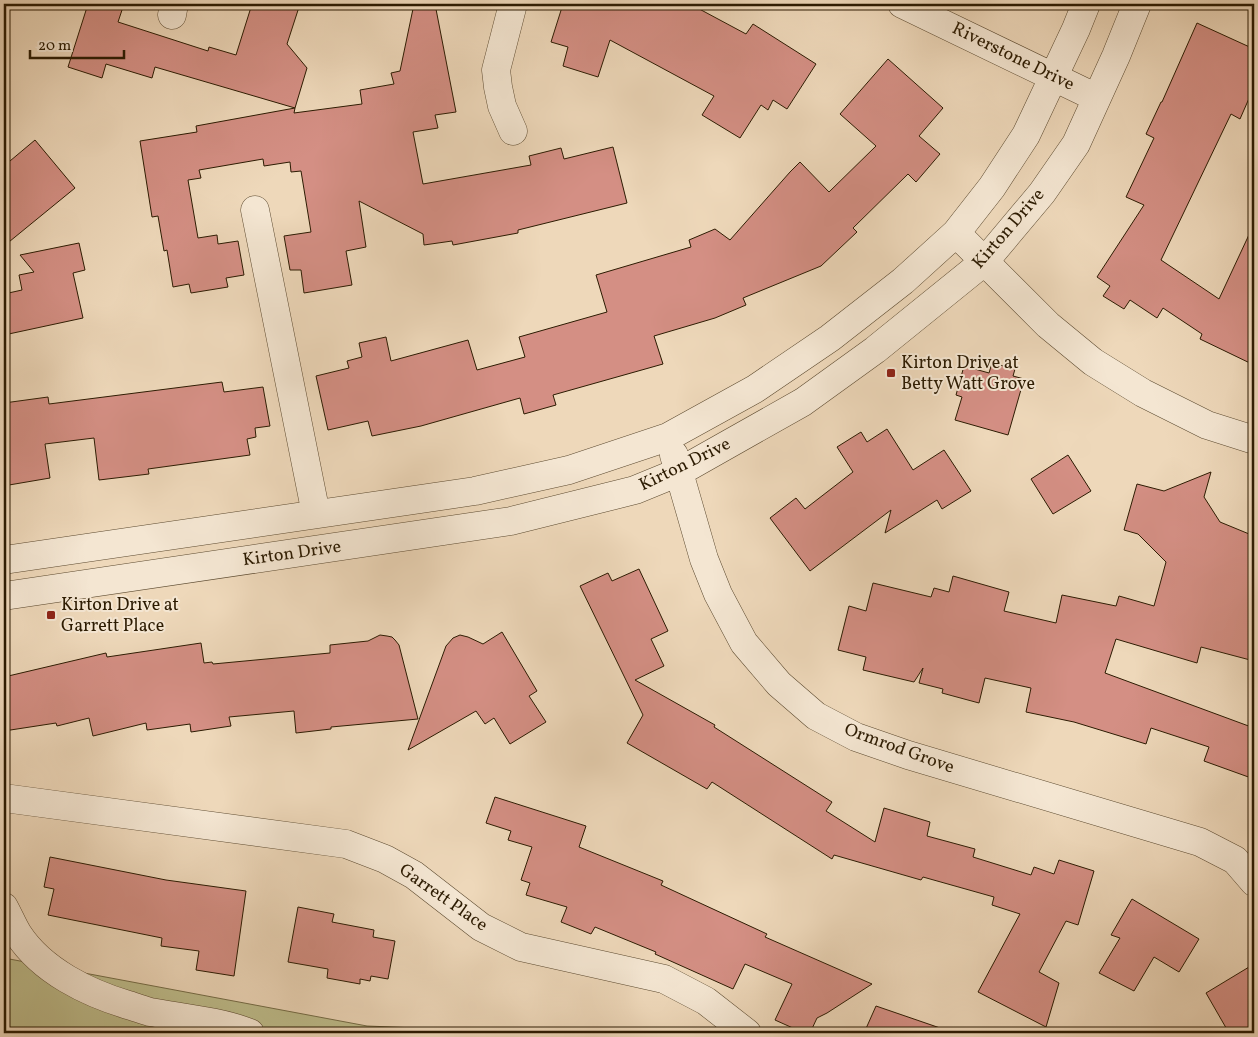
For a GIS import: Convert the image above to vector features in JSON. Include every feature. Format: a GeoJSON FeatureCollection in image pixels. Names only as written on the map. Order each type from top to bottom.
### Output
{"type":"FeatureCollection","features":[{"type":"Feature","properties":{"kind":"street"},"geometry":{"type":"LineString","coordinates":[[513,4],[496,70],[502,106],[513,131]]}},
{"type":"Feature","properties":{"kind":"street","name":"Riverstone Drive"},"geometry":{"type":"LineString","coordinates":[[902,4],[1097,98]]}},
{"type":"Feature","properties":{"kind":"street","name":"Kirton Drive"},"geometry":{"type":"LineString","coordinates":[[4,560],[475,491],[569,470],[668,436],[755,388],[830,338],[903,281],[956,233],[992,187],[1026,135],[1086,4]]}},
{"type":"Feature","properties":{"kind":"street","name":"Kirton Drive"},"geometry":{"type":"LineString","coordinates":[[4,596],[511,521],[635,490],[679,472],[803,402],[875,350],[985,261],[1042,192],[1076,144],[1116,56],[1137,4]]}},
{"type":"Feature","properties":{"kind":"street"},"geometry":{"type":"LineString","coordinates":[[255,210],[316,514]]}},
{"type":"Feature","properties":{"kind":"street"},"geometry":{"type":"LineString","coordinates":[[956,233],[1048,325],[1093,362],[1142,393],[1207,425],[1254,440]]}},
{"type":"Feature","properties":{"kind":"street","name":"Ormrod Grove"},"geometry":{"type":"LineString","coordinates":[[668,436],[704,558],[718,594],[744,643],[779,684],[816,716],[856,737],[908,755],[1200,842],[1235,860],[1254,882]]}},
{"type":"Feature","properties":{"kind":"street","name":"Garrett Place"},"geometry":{"type":"LineString","coordinates":[[4,798],[346,844],[385,858],[414,875],[481,928],[521,947],[664,979],[706,1001],[747,1033]]}},
{"type":"Feature","properties":{"kind":"street"},"geometry":{"type":"LineString","coordinates":[[4,908],[19,935],[29,948],[45,964],[71,982],[107,999],[148,1012],[186,1017],[250,1033]]}},
{"type":"Feature","properties":{"kind":"shaded area"},"geometry":{"type":"Polygon","coordinates":[[[4,958],[367,1026],[540,1033],[4,1033],[4,958]]]}},
{"type":"Feature","properties":{"kind":"building"},"geometry":{"type":"Polygon","coordinates":[[[88,4],[124,4],[118,22],[208,51],[209,47],[236,55],[252,4],[300,4],[287,44],[307,68],[295,108],[155,67],[152,78],[106,64],[102,78],[68,67],[88,4]]]}},
{"type":"Feature","properties":{"kind":"building"},"geometry":{"type":"Polygon","coordinates":[[[414,4],[435,4],[456,112],[435,115],[438,128],[413,132],[423,184],[531,165],[529,156],[561,148],[564,159],[613,147],[627,203],[518,230],[518,233],[453,245],[452,241],[424,245],[423,234],[359,201],[366,247],[346,251],[352,285],[304,293],[301,270],[290,270],[284,236],[311,232],[301,171],[291,172],[290,162],[264,166],[263,159],[199,170],[201,178],[188,180],[198,238],[217,235],[218,244],[238,241],[244,275],[226,278],[228,287],[191,293],[189,284],[173,287],[167,250],[164,251],[158,216],[152,217],[140,141],[197,132],[196,126],[295,108],[294,113],[362,104],[360,90],[394,84],[391,73],[400,71],[414,4]]]}},
{"type":"Feature","properties":{"kind":"building"},"geometry":{"type":"Polygon","coordinates":[[[563,4],[690,4],[746,34],[753,24],[816,64],[787,109],[773,100],[768,110],[761,105],[740,138],[702,115],[714,96],[610,40],[598,77],[563,66],[568,47],[551,42],[563,4]]]}},
{"type":"Feature","properties":{"kind":"building"},"geometry":{"type":"Polygon","coordinates":[[[1197,23],[1254,49],[1254,87],[1240,119],[1231,114],[1161,260],[1219,299],[1254,224],[1254,365],[1200,339],[1202,334],[1163,308],[1157,318],[1130,300],[1124,309],[1103,296],[1110,286],[1097,277],[1144,205],[1126,197],[1154,138],[1146,134],[1197,23]]]}},
{"type":"Feature","properties":{"kind":"building"},"geometry":{"type":"Polygon","coordinates":[[[888,59],[943,108],[919,136],[940,154],[916,182],[908,174],[853,228],[857,232],[821,266],[743,298],[746,305],[715,318],[654,336],[663,364],[553,395],[556,405],[524,414],[520,398],[421,426],[372,436],[368,421],[328,430],[316,376],[349,368],[347,361],[362,357],[359,343],[386,337],[391,361],[468,340],[477,370],[525,357],[519,337],[607,312],[596,275],[691,247],[689,240],[715,229],[730,240],[800,162],[829,192],[876,146],[840,114],[888,59]]]}},
{"type":"Feature","properties":{"kind":"building"},"geometry":{"type":"Polygon","coordinates":[[[35,140],[75,188],[4,246],[4,166],[35,140]]]}},
{"type":"Feature","properties":{"kind":"building"},"geometry":{"type":"Polygon","coordinates":[[[79,243],[85,270],[73,273],[83,318],[4,335],[4,294],[22,290],[19,275],[34,272],[20,255],[79,243]]]}},
{"type":"Feature","properties":{"kind":"building"},"geometry":{"type":"Polygon","coordinates":[[[992,363],[1015,369],[1013,376],[1024,379],[1008,435],[955,420],[962,397],[956,395],[964,366],[989,373],[992,363]]]}},
{"type":"Feature","properties":{"kind":"building"},"geometry":{"type":"Polygon","coordinates":[[[222,382],[224,392],[263,387],[270,426],[255,428],[256,437],[247,439],[250,455],[148,469],[149,474],[99,480],[94,438],[45,444],[50,478],[9,485],[8,474],[4,474],[4,403],[48,397],[49,404],[222,382]]]}},
{"type":"Feature","properties":{"kind":"building"},"geometry":{"type":"Polygon","coordinates":[[[887,429],[913,470],[944,450],[971,491],[942,509],[937,500],[885,533],[891,510],[810,571],[770,518],[796,498],[805,509],[853,472],[837,447],[861,432],[867,442],[887,429]]]}},
{"type":"Feature","properties":{"kind":"building"},"geometry":{"type":"Polygon","coordinates":[[[1068,455],[1091,491],[1053,514],[1031,479],[1068,455]]]}},
{"type":"Feature","properties":{"kind":"building"},"geometry":{"type":"Polygon","coordinates":[[[1211,472],[1204,497],[1220,522],[1254,536],[1254,661],[1201,647],[1197,663],[1116,639],[1105,673],[1254,728],[1254,779],[1204,761],[1209,747],[1151,728],[1146,744],[1074,722],[1026,712],[1031,688],[985,678],[979,703],[942,693],[943,689],[919,683],[923,668],[914,682],[863,670],[866,657],[838,650],[849,606],[866,611],[873,583],[931,597],[934,588],[949,592],[953,576],[1009,592],[1004,611],[1056,623],[1062,595],[1116,606],[1119,596],[1154,606],[1166,562],[1138,534],[1124,530],[1137,484],[1164,491],[1211,472]]]}},
{"type":"Feature","properties":{"kind":"building"},"geometry":{"type":"Polygon","coordinates":[[[639,569],[668,631],[651,639],[664,666],[635,680],[715,725],[714,727],[832,802],[826,811],[875,842],[884,808],[930,822],[927,836],[975,849],[973,857],[1031,875],[1034,867],[1054,874],[1059,860],[1094,871],[1078,925],[1066,921],[1039,972],[1059,983],[1046,1027],[978,992],[1020,914],[992,905],[994,897],[923,877],[921,880],[834,855],[832,859],[712,782],[707,789],[627,743],[643,715],[580,586],[608,573],[612,581],[639,569]]]}},
{"type":"Feature","properties":{"kind":"building"},"geometry":{"type":"Polygon","coordinates":[[[502,632],[537,691],[529,696],[546,722],[510,744],[494,718],[485,724],[476,711],[408,750],[446,646],[453,638],[460,635],[483,644],[502,632]]]}},
{"type":"Feature","properties":{"kind":"building"},"geometry":{"type":"Polygon","coordinates":[[[380,635],[392,637],[399,645],[418,719],[331,727],[331,729],[296,733],[294,711],[229,717],[231,726],[191,732],[190,724],[147,730],[146,723],[93,736],[89,718],[57,726],[56,723],[4,731],[4,677],[106,653],[107,657],[201,643],[204,663],[212,662],[213,664],[330,653],[330,645],[368,641],[380,635]]]}},
{"type":"Feature","properties":{"kind":"building"},"geometry":{"type":"Polygon","coordinates":[[[495,797],[586,826],[579,847],[663,881],[661,885],[767,934],[765,937],[872,984],[817,1018],[810,1033],[804,1033],[775,1020],[792,984],[745,964],[733,989],[655,954],[656,952],[595,927],[591,934],[561,922],[567,907],[526,895],[530,883],[521,880],[532,847],[508,840],[511,831],[486,823],[495,797]]]}},
{"type":"Feature","properties":{"kind":"building"},"geometry":{"type":"Polygon","coordinates":[[[50,857],[166,880],[246,891],[234,976],[196,970],[199,951],[161,946],[162,938],[48,915],[54,889],[44,887],[50,857]]]}},
{"type":"Feature","properties":{"kind":"building"},"geometry":{"type":"Polygon","coordinates":[[[1132,899],[1199,939],[1179,972],[1154,957],[1134,991],[1099,973],[1120,938],[1111,935],[1132,899]]]}},
{"type":"Feature","properties":{"kind":"building"},"geometry":{"type":"Polygon","coordinates":[[[298,907],[334,914],[332,922],[374,930],[373,937],[395,941],[388,979],[371,976],[370,981],[360,979],[360,984],[327,978],[328,969],[288,962],[298,907]]]}},
{"type":"Feature","properties":{"kind":"building"},"geometry":{"type":"Polygon","coordinates":[[[1254,964],[1254,1033],[1229,1033],[1206,993],[1254,964]]]}},
{"type":"Feature","properties":{"kind":"building"},"geometry":{"type":"Polygon","coordinates":[[[876,1006],[943,1029],[943,1033],[864,1033],[876,1006]]]}},
{"type":"Feature","properties":{"kind":"place","name":"Kirton Drive at Betty Watt Grove"},"geometry":{"type":"Point","coordinates":[891,373]}},
{"type":"Feature","properties":{"kind":"place","name":"Kirton Drive at Garrett Place"},"geometry":{"type":"Point","coordinates":[51,615]}}]}
